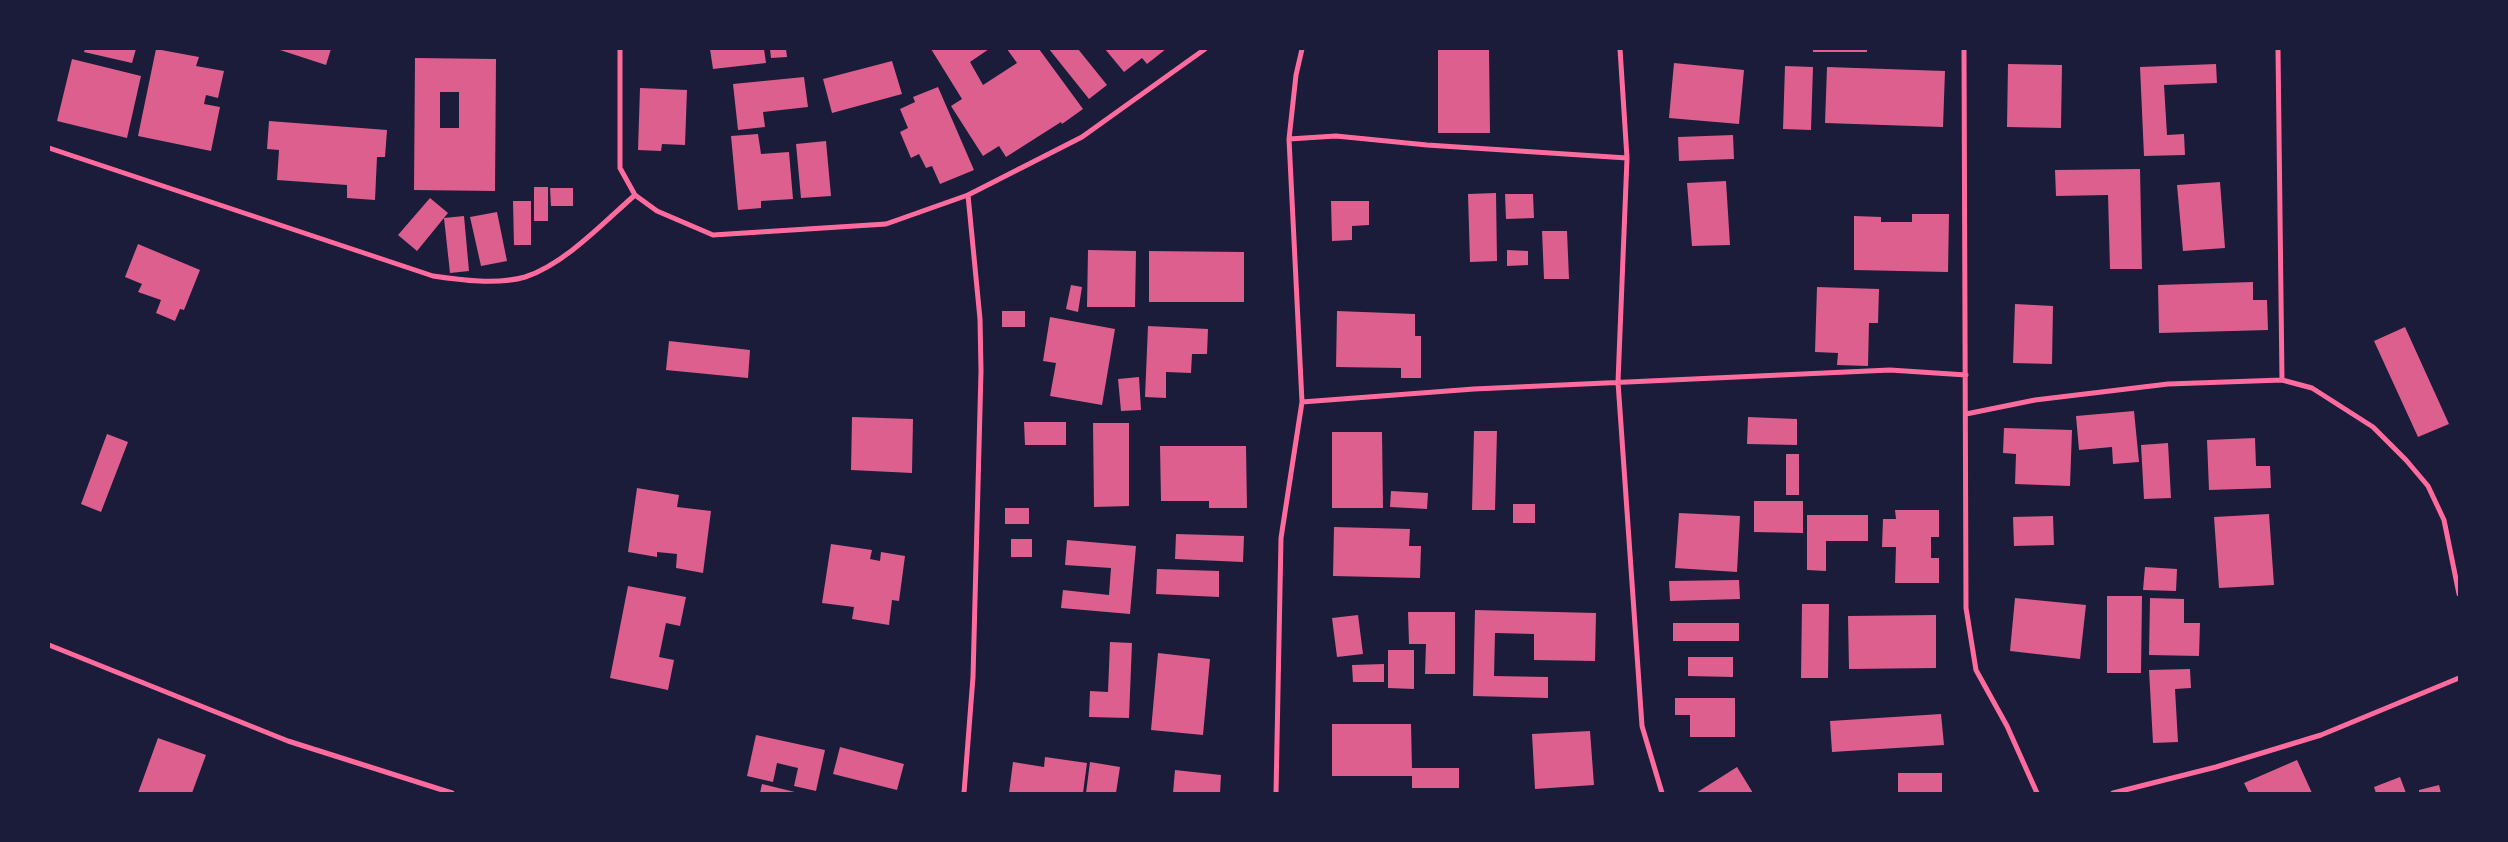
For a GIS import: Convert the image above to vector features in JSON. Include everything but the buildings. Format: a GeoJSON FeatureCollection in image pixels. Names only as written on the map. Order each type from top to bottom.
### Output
{"type":"FeatureCollection","features":[{"type":"Feature","properties":{"kind":"street"},"geometry":{"type":"LineString","coordinates":[[620,49],[620,168],[635,195],[657,211],[712,235],[886,224],[968,195],[1082,137],[1205,49]]}},
{"type":"Feature","properties":{"kind":"street"},"geometry":{"type":"LineString","coordinates":[[1276,793],[1281,538],[1302,402],[1289,139],[1296,75],[1302,49]]}},
{"type":"Feature","properties":{"kind":"street"},"geometry":{"type":"LineString","coordinates":[[1620,49],[1627,158],[1618,382],[1642,726],[1662,793]]}},
{"type":"Feature","properties":{"kind":"street"},"geometry":{"type":"LineString","coordinates":[[1964,49],[1966,608],[1976,670],[2007,726],[2037,793]]}},
{"type":"Feature","properties":{"kind":"street"},"geometry":{"type":"LineString","coordinates":[[2278,49],[2282,380]]}},
{"type":"Feature","properties":{"kind":"street"},"geometry":{"type":"LineString","coordinates":[[1289,139],[1336,136],[1427,145],[1627,158]]}},
{"type":"Feature","properties":{"kind":"street"},"geometry":{"type":"LineString","coordinates":[[49,148],[433,276],[473,282],[524,277],[560,258],[635,195]]}},
{"type":"Feature","properties":{"kind":"street"},"geometry":{"type":"LineString","coordinates":[[964,793],[973,677],[981,371],[980,319],[968,195]]}},
{"type":"Feature","properties":{"kind":"street"},"geometry":{"type":"LineString","coordinates":[[1302,402],[1474,388],[1890,370],[1966,375]]}},
{"type":"Feature","properties":{"kind":"street"},"geometry":{"type":"LineString","coordinates":[[1966,414],[2100,391],[2223,380],[2282,380],[2312,388],[2372,427],[2412,466],[2428,486],[2444,520],[2459,594]]}},
{"type":"Feature","properties":{"kind":"street"},"geometry":{"type":"LineString","coordinates":[[49,645],[288,741],[452,793]]}},
{"type":"Feature","properties":{"kind":"street"},"geometry":{"type":"LineString","coordinates":[[2113,793],[2216,767],[2321,735],[2459,678]]}}]}
